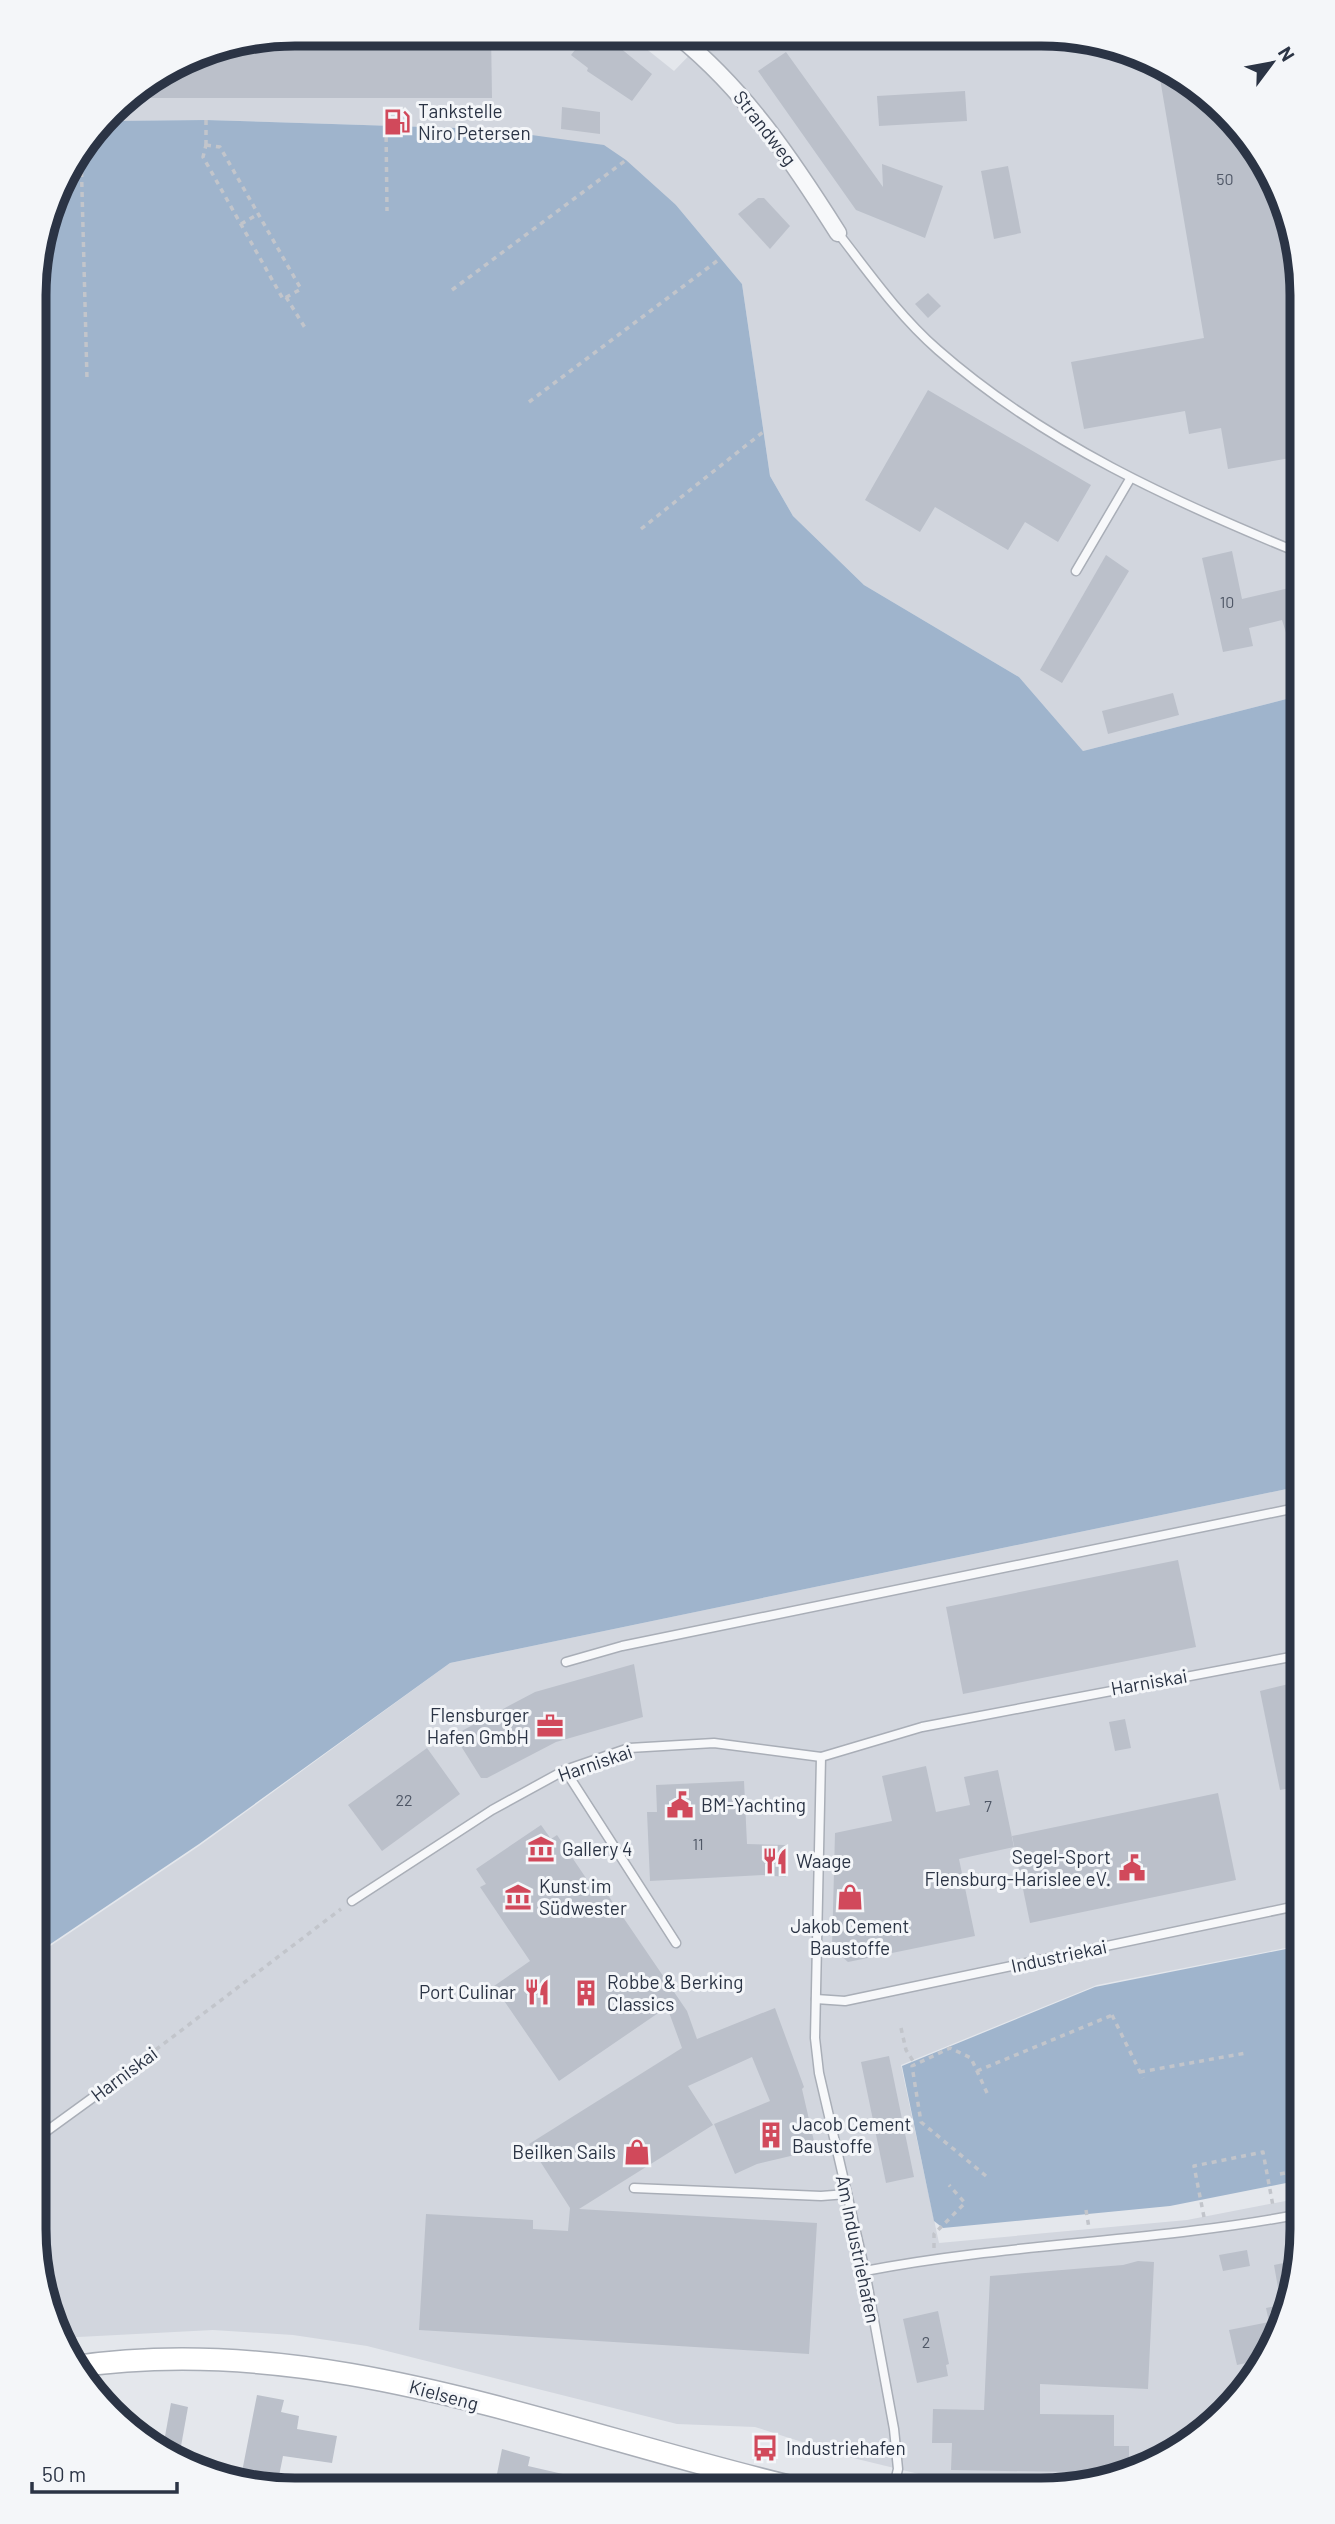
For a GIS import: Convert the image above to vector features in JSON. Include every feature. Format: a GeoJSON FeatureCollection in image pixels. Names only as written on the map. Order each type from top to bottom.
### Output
{"type":"FeatureCollection","features":[{"type":"Feature","properties":{"kind":"street","name":"Strandweg"},"geometry":{"type":"LineString","coordinates":[[690,46],[745,100],[800,172],[838,233]]}},
{"type":"Feature","properties":{"kind":"street","name":"Kielseng"},"geometry":{"type":"LineString","coordinates":[[86,2366],[191,2359],[253,2361],[377,2378],[753,2478]]}},
{"type":"Feature","properties":{"kind":"lane"},"geometry":{"type":"LineString","coordinates":[[838,233],[882,291],[936,348],[1007,406],[1130,479],[1290,549]]}},
{"type":"Feature","properties":{"kind":"lane"},"geometry":{"type":"LineString","coordinates":[[1076,571],[1130,479]]}},
{"type":"Feature","properties":{"kind":"lane"},"geometry":{"type":"LineString","coordinates":[[566,1662],[622,1646],[1290,1509]]}},
{"type":"Feature","properties":{"kind":"lane","name":"Harniskai"},"geometry":{"type":"LineString","coordinates":[[352,1901],[492,1810],[565,1770],[629,1748],[714,1743],[821,1757],[922,1727],[1290,1656]]}},
{"type":"Feature","properties":{"kind":"lane","name":"Am Industriehafen"},"geometry":{"type":"LineString","coordinates":[[821,1757],[815,2038],[819,2073],[865,2271],[894,2430],[898,2469],[896,2478]]}},
{"type":"Feature","properties":{"kind":"lane"},"geometry":{"type":"LineString","coordinates":[[565,1770],[676,1943]]}},
{"type":"Feature","properties":{"kind":"lane","name":"Industriekai"},"geometry":{"type":"LineString","coordinates":[[816,1999],[845,2001],[1290,1907]]}},
{"type":"Feature","properties":{"kind":"lane","name":"Harniskai"},"geometry":{"type":"LineString","coordinates":[[46,2132],[106,2088]]}},
{"type":"Feature","properties":{"kind":"lane"},"geometry":{"type":"LineString","coordinates":[[634,2188],[821,2196],[847,2194]]}},
{"type":"Feature","properties":{"kind":"lane"},"geometry":{"type":"LineString","coordinates":[[865,2271],[934,2258],[1206,2229],[1290,2216]]}},
{"type":"Feature","properties":{"kind":"path"},"geometry":{"type":"LineString","coordinates":[[206,120],[203,157],[284,299],[301,289],[220,147],[206,145]]}},
{"type":"Feature","properties":{"kind":"path"},"geometry":{"type":"LineString","coordinates":[[386,127],[387,211]]}},
{"type":"Feature","properties":{"kind":"path"},"geometry":{"type":"LineString","coordinates":[[452,290],[626,160]]}},
{"type":"Feature","properties":{"kind":"path"},"geometry":{"type":"LineString","coordinates":[[81,166],[87,379]]}},
{"type":"Feature","properties":{"kind":"path"},"geometry":{"type":"LineString","coordinates":[[241,224],[258,214]]}},
{"type":"Feature","properties":{"kind":"path"},"geometry":{"type":"LineString","coordinates":[[529,402],[721,258]]}},
{"type":"Feature","properties":{"kind":"path"},"geometry":{"type":"LineString","coordinates":[[286,297],[307,331]]}},
{"type":"Feature","properties":{"kind":"path"},"geometry":{"type":"LineString","coordinates":[[641,529],[764,432]]}},
{"type":"Feature","properties":{"kind":"path","name":"Harniskai"},"geometry":{"type":"LineString","coordinates":[[106,2088],[352,1901]]}},
{"type":"Feature","properties":{"kind":"path"},"geometry":{"type":"LineString","coordinates":[[977,2071],[1114,2015],[1143,2078]]}},
{"type":"Feature","properties":{"kind":"path"},"geometry":{"type":"LineString","coordinates":[[901,2028],[906,2050],[915,2065]]}},
{"type":"Feature","properties":{"kind":"path"},"geometry":{"type":"LineString","coordinates":[[986,2176],[921,2122],[912,2066],[950,2048],[971,2058],[988,2095]]}},
{"type":"Feature","properties":{"kind":"path"},"geometry":{"type":"LineString","coordinates":[[1140,2072],[1246,2053]]}},
{"type":"Feature","properties":{"kind":"path"},"geometry":{"type":"LineString","coordinates":[[1206,2229],[1194,2166],[1263,2152],[1275,2219]]}},
{"type":"Feature","properties":{"kind":"path"},"geometry":{"type":"LineString","coordinates":[[1280,2174],[1290,2172]]}},
{"type":"Feature","properties":{"kind":"path"},"geometry":{"type":"LineString","coordinates":[[934,2234],[965,2203],[949,2185]]}},
{"type":"Feature","properties":{"kind":"path"},"geometry":{"type":"LineString","coordinates":[[1086,2210],[1088,2223]]}},
{"type":"Feature","properties":{"kind":"shaded area"},"geometry":{"type":"Polygon","coordinates":[[[278,46],[643,46],[674,71],[698,46],[1057,46],[1105,54],[1151,71],[1179,87],[1227,129],[1287,261],[1290,294],[1290,698],[1083,751],[1019,677],[864,585],[793,516],[770,476],[742,284],[676,205],[488,129],[206,120],[115,121],[156,87],[199,64],[246,50],[278,46]]]}},
{"type":"Feature","properties":{"kind":"shaded area"},"geometry":{"type":"Polygon","coordinates":[[[1290,1488],[1290,1947],[1097,1985],[901,2065],[939,2243],[1187,2220],[1290,2200],[1285,2278],[1271,2325],[1248,2368],[1217,2406],[1179,2437],[1151,2453],[1105,2470],[1057,2478],[935,2478],[849,2457],[755,2427],[677,2424],[367,2346],[293,2335],[213,2330],[70,2337],[54,2294],[46,2246],[46,1949],[199,1846],[450,1663],[1290,1488]]]}},
{"type":"Feature","properties":{"kind":"water"},"geometry":{"type":"Polygon","coordinates":[[[206,120],[488,129],[604,145],[626,160],[676,205],[742,284],[770,476],[793,516],[864,585],[1019,677],[1083,751],[1290,698],[1290,1488],[450,1663],[199,1844],[46,1947],[46,278],[50,246],[64,199],[87,156],[115,121],[206,120]]]}},
{"type":"Feature","properties":{"kind":"water"},"geometry":{"type":"Polygon","coordinates":[[[1290,1948],[1290,2182],[1170,2206],[943,2228],[934,2221],[902,2066],[1095,1987],[1290,1948]]]}},
{"type":"Feature","properties":{"kind":"building"},"geometry":{"type":"Polygon","coordinates":[[[278,46],[491,46],[492,98],[142,98],[156,87],[199,64],[246,50],[278,46]]]}},
{"type":"Feature","properties":{"kind":"building"},"geometry":{"type":"Polygon","coordinates":[[[578,46],[618,46],[652,74],[632,101],[587,71],[588,68],[571,55],[578,46]]]}},
{"type":"Feature","properties":{"kind":"building"},"geometry":{"type":"Polygon","coordinates":[[[786,52],[883,187],[882,164],[943,186],[925,238],[856,210],[758,71],[786,52]]]}},
{"type":"Feature","properties":{"kind":"building"},"geometry":{"type":"Polygon","coordinates":[[[1160,76],[1205,107],[1228,130],[1248,156],[1271,199],[1285,246],[1289,278],[1290,458],[1228,469],[1221,428],[1189,434],[1185,411],[1084,429],[1071,362],[1204,338],[1160,76]]]}},
{"type":"Feature","properties":{"kind":"building"},"geometry":{"type":"Polygon","coordinates":[[[965,91],[967,121],[879,126],[877,96],[965,91]]]}},
{"type":"Feature","properties":{"kind":"building"},"geometry":{"type":"Polygon","coordinates":[[[562,107],[600,112],[600,134],[561,129],[562,107]]]}},
{"type":"Feature","properties":{"kind":"building"},"geometry":{"type":"Polygon","coordinates":[[[1008,166],[1021,233],[994,239],[981,171],[1008,166]]]}},
{"type":"Feature","properties":{"kind":"building"},"geometry":{"type":"Polygon","coordinates":[[[758,198],[764,198],[790,226],[770,249],[738,214],[758,198]]]}},
{"type":"Feature","properties":{"kind":"building"},"geometry":{"type":"Polygon","coordinates":[[[928,293],[941,306],[928,318],[915,304],[928,293]]]}},
{"type":"Feature","properties":{"kind":"building"},"geometry":{"type":"Polygon","coordinates":[[[928,390],[1091,485],[1058,542],[1025,522],[1008,550],[935,507],[920,532],[865,500],[928,390]]]}},
{"type":"Feature","properties":{"kind":"building"},"geometry":{"type":"Polygon","coordinates":[[[1232,551],[1242,599],[1290,588],[1290,641],[1282,620],[1249,628],[1253,646],[1223,652],[1202,558],[1232,551]]]}},
{"type":"Feature","properties":{"kind":"building"},"geometry":{"type":"Polygon","coordinates":[[[1106,555],[1129,571],[1062,683],[1040,670],[1106,555]]]}},
{"type":"Feature","properties":{"kind":"building"},"geometry":{"type":"Polygon","coordinates":[[[1173,693],[1179,715],[1108,734],[1102,711],[1173,693]]]}},
{"type":"Feature","properties":{"kind":"building"},"geometry":{"type":"Polygon","coordinates":[[[1178,1560],[1196,1647],[963,1694],[946,1607],[1178,1560]]]}},
{"type":"Feature","properties":{"kind":"building"},"geometry":{"type":"Polygon","coordinates":[[[634,1664],[643,1717],[556,1742],[487,1778],[481,1778],[454,1735],[535,1692],[634,1664]]]}},
{"type":"Feature","properties":{"kind":"building"},"geometry":{"type":"Polygon","coordinates":[[[1290,1684],[1290,1788],[1280,1790],[1260,1691],[1290,1684]]]}},
{"type":"Feature","properties":{"kind":"building"},"geometry":{"type":"Polygon","coordinates":[[[1125,1719],[1131,1748],[1115,1751],[1109,1722],[1125,1719]]]}},
{"type":"Feature","properties":{"kind":"building"},"geometry":{"type":"Polygon","coordinates":[[[427,1748],[460,1794],[382,1851],[348,1805],[427,1748]]]}},
{"type":"Feature","properties":{"kind":"building"},"geometry":{"type":"Polygon","coordinates":[[[926,1766],[936,1812],[970,1805],[964,1777],[998,1770],[1014,1847],[959,1859],[975,1936],[848,1962],[832,1948],[835,1833],[892,1821],[882,1776],[926,1766]]]}},
{"type":"Feature","properties":{"kind":"building"},"geometry":{"type":"Polygon","coordinates":[[[744,1781],[747,1844],[786,1845],[786,1877],[763,1875],[650,1881],[647,1812],[657,1812],[656,1785],[744,1781]]]}},
{"type":"Feature","properties":{"kind":"building"},"geometry":{"type":"Polygon","coordinates":[[[1218,1793],[1236,1880],[1030,1923],[1012,1836],[1218,1793]]]}},
{"type":"Feature","properties":{"kind":"building"},"geometry":{"type":"Polygon","coordinates":[[[541,1825],[551,1839],[557,1835],[592,1887],[599,1882],[687,2011],[697,2039],[775,2008],[804,2087],[802,2089],[816,2150],[757,2164],[735,2174],[714,2124],[770,2101],[752,2057],[688,2086],[713,2125],[579,2209],[817,2223],[809,2354],[419,2330],[426,2214],[533,2220],[533,2229],[568,2231],[570,2208],[529,2144],[682,2048],[667,2007],[559,2081],[494,1986],[530,1961],[480,1887],[486,1884],[476,1869],[541,1825]]]}},
{"type":"Feature","properties":{"kind":"building"},"geometry":{"type":"Polygon","coordinates":[[[889,2056],[914,2177],[886,2183],[861,2062],[889,2056]]]}},
{"type":"Feature","properties":{"kind":"building"},"geometry":{"type":"Polygon","coordinates":[[[1247,2250],[1250,2266],[1223,2271],[1219,2255],[1247,2250]]]}},
{"type":"Feature","properties":{"kind":"building"},"geometry":{"type":"Polygon","coordinates":[[[1138,2261],[1154,2262],[1148,2389],[1040,2384],[1040,2414],[1114,2415],[1114,2446],[1129,2446],[1129,2462],[1095,2472],[951,2470],[952,2443],[932,2443],[933,2409],[984,2410],[990,2276],[1123,2265],[1138,2261]]]}},
{"type":"Feature","properties":{"kind":"building"},"geometry":{"type":"Polygon","coordinates":[[[1287,2262],[1280,2298],[1274,2265],[1287,2262]]]}},
{"type":"Feature","properties":{"kind":"building"},"geometry":{"type":"Polygon","coordinates":[[[1277,2306],[1264,2340],[1251,2362],[1237,2365],[1229,2330],[1269,2322],[1266,2308],[1277,2306]]]}},
{"type":"Feature","properties":{"kind":"building"},"geometry":{"type":"Polygon","coordinates":[[[938,2311],[949,2364],[946,2365],[948,2376],[917,2383],[903,2319],[938,2311]]]}},
{"type":"Feature","properties":{"kind":"building"},"geometry":{"type":"Polygon","coordinates":[[[257,2395],[284,2400],[281,2412],[299,2416],[297,2429],[337,2436],[332,2463],[283,2456],[279,2478],[242,2473],[257,2395]]]}},
{"type":"Feature","properties":{"kind":"building"},"geometry":{"type":"Polygon","coordinates":[[[171,2403],[188,2407],[180,2451],[164,2442],[171,2403]]]}},
{"type":"Feature","properties":{"kind":"building"},"geometry":{"type":"Polygon","coordinates":[[[502,2449],[530,2457],[528,2466],[580,2478],[496,2478],[502,2449]]]}},
{"type":"Feature","properties":{"kind":"place","name":"Tankstelle Niro Petersen"},"geometry":{"type":"Point","coordinates":[397,122]}},
{"type":"Feature","properties":{"kind":"place","name":"Flensburger Hafen GmbH"},"geometry":{"type":"Point","coordinates":[550,1726]}},
{"type":"Feature","properties":{"kind":"place","name":"BM-Yachting"},"geometry":{"type":"Point","coordinates":[680,1805]}},
{"type":"Feature","properties":{"kind":"place","name":"Gallery 4"},"geometry":{"type":"Point","coordinates":[541,1849]}},
{"type":"Feature","properties":{"kind":"place","name":"Waage"},"geometry":{"type":"Point","coordinates":[775,1861]}},
{"type":"Feature","properties":{"kind":"place","name":"Segel-Sport Flensburg-Harislee eV."},"geometry":{"type":"Point","coordinates":[1132,1868]}},
{"type":"Feature","properties":{"kind":"place","name":"Kunst im Südwester"},"geometry":{"type":"Point","coordinates":[518,1897]}},
{"type":"Feature","properties":{"kind":"place","name":"Jakob Cement Baustoffe"},"geometry":{"type":"Point","coordinates":[850,1897]}},
{"type":"Feature","properties":{"kind":"place","name":"Port Culinar"},"geometry":{"type":"Point","coordinates":[537,1992]}},
{"type":"Feature","properties":{"kind":"place","name":"Robbe & Berking Classics"},"geometry":{"type":"Point","coordinates":[586,1993]}},
{"type":"Feature","properties":{"kind":"place","name":"Jacob Cement Baustoffe"},"geometry":{"type":"Point","coordinates":[771,2135]}},
{"type":"Feature","properties":{"kind":"place","name":"Beilken Sails"},"geometry":{"type":"Point","coordinates":[637,2152]}},
{"type":"Feature","properties":{"kind":"place","name":"Industriehafen"},"geometry":{"type":"Point","coordinates":[765,2448]}}]}
